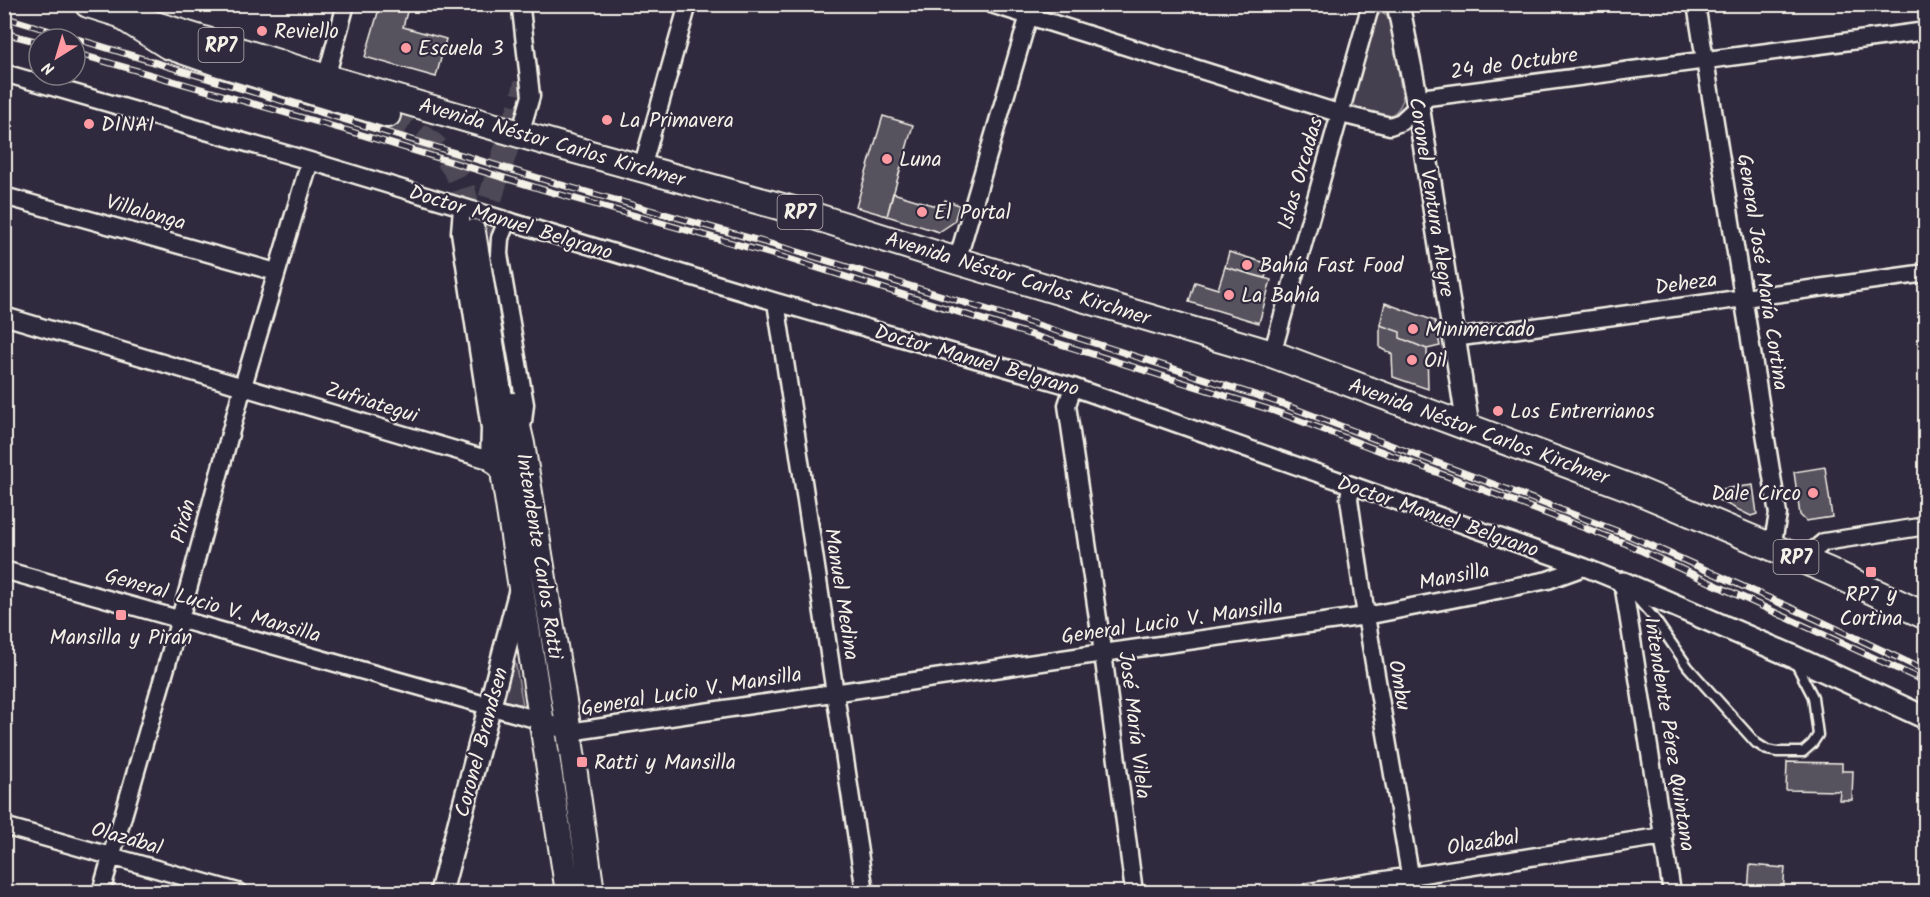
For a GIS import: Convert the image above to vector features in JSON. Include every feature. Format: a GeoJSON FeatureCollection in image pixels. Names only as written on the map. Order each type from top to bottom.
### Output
{"type":"FeatureCollection","features":[{"type":"Feature","properties":{"kind":"main road","name":"Avenida Néstor Carlos Kirchner"},"geometry":{"type":"LineString","coordinates":[[88,4],[326,78],[804,213],[957,261],[1272,354],[1631,488],[1802,560],[1926,616]]}},
{"type":"Feature","properties":{"kind":"main road"},"geometry":{"type":"LineString","coordinates":[[117,13],[167,46],[388,115]]}},
{"type":"Feature","properties":{"kind":"main road","name":"Intendente Carlos Ratti"},"geometry":{"type":"LineString","coordinates":[[568,892],[542,721],[497,469],[501,404],[480,233],[522,444],[569,732],[592,892]]}},
{"type":"Feature","properties":{"kind":"street"},"geometry":{"type":"LineString","coordinates":[[326,78],[346,4]]}},
{"type":"Feature","properties":{"kind":"street"},"geometry":{"type":"LineString","coordinates":[[642,168],[688,4]]}},
{"type":"Feature","properties":{"kind":"street","name":"24 de Octubre"},"geometry":{"type":"LineString","coordinates":[[991,4],[1030,10],[1341,114],[1390,126],[1401,122],[1428,98],[1926,31]]}},
{"type":"Feature","properties":{"kind":"street","name":"Islas Orcadas"},"geometry":{"type":"LineString","coordinates":[[1272,354],[1371,4]]}},
{"type":"Feature","properties":{"kind":"street","name":"Coronel Ventura Alegre"},"geometry":{"type":"LineString","coordinates":[[1398,4],[1418,105],[1468,426]]}},
{"type":"Feature","properties":{"kind":"street","name":"General José María Cortina"},"geometry":{"type":"LineString","coordinates":[[1696,4],[1745,297],[1778,514],[1772,547]]}},
{"type":"Feature","properties":{"kind":"street"},"geometry":{"type":"LineString","coordinates":[[519,6],[531,96],[520,134]]}},
{"type":"Feature","properties":{"kind":"street"},"geometry":{"type":"LineString","coordinates":[[957,261],[1030,10]]}},
{"type":"Feature","properties":{"kind":"street","name":"Doctor Manuel Belgrano"},"geometry":{"type":"LineString","coordinates":[[4,73],[310,161],[776,302],[1073,387],[1584,567],[1792,656],[1926,718]]}},
{"type":"Feature","properties":{"kind":"street","name":"Pirán"},"geometry":{"type":"LineString","coordinates":[[101,892],[180,619],[243,386],[310,161]]}},
{"type":"Feature","properties":{"kind":"street","name":"Villalonga"},"geometry":{"type":"LineString","coordinates":[[4,196],[276,272]]}},
{"type":"Feature","properties":{"kind":"street","name":"Intendente Carlos Ratti"},"geometry":{"type":"LineString","coordinates":[[462,208],[460,232],[497,469]]}},
{"type":"Feature","properties":{"kind":"street","name":"Intendente Carlos Ratti"},"geometry":{"type":"LineString","coordinates":[[507,221],[500,238],[499,254],[525,404],[522,444]]}},
{"type":"Feature","properties":{"kind":"street","name":"Deheza"},"geometry":{"type":"LineString","coordinates":[[1454,338],[1926,273]]}},
{"type":"Feature","properties":{"kind":"street","name":"Manuel Medina"},"geometry":{"type":"LineString","coordinates":[[776,302],[865,892]]}},
{"type":"Feature","properties":{"kind":"street","name":"Zufriategui"},"geometry":{"type":"LineString","coordinates":[[4,316],[243,386],[497,469]]}},
{"type":"Feature","properties":{"kind":"street","name":"José María Vilela"},"geometry":{"type":"LineString","coordinates":[[1073,387],[1067,405],[1103,653],[1134,892]]}},
{"type":"Feature","properties":{"kind":"street","name":"Ombu"},"geometry":{"type":"LineString","coordinates":[[1351,485],[1350,499],[1366,616],[1412,885]]}},
{"type":"Feature","properties":{"kind":"street"},"geometry":{"type":"LineString","coordinates":[[1802,560],[1824,542],[1926,526]]}},
{"type":"Feature","properties":{"kind":"street","name":"Mansilla"},"geometry":{"type":"LineString","coordinates":[[1366,616],[1548,580],[1584,567]]}},
{"type":"Feature","properties":{"kind":"street","name":"General Lucio V. Mansilla"},"geometry":{"type":"LineString","coordinates":[[4,570],[542,721],[569,732],[1366,616]]}},
{"type":"Feature","properties":{"kind":"street","name":"Intendente Pérez Quintana"},"geometry":{"type":"LineString","coordinates":[[1623,583],[1672,892]]}},
{"type":"Feature","properties":{"kind":"street","name":"Coronel Brandsen"},"geometry":{"type":"LineString","coordinates":[[441,892],[520,591]]}},
{"type":"Feature","properties":{"kind":"street","name":"Olazábal"},"geometry":{"type":"LineString","coordinates":[[4,826],[238,892]]}},
{"type":"Feature","properties":{"kind":"street","name":"Olazábal"},"geometry":{"type":"LineString","coordinates":[[1309,892],[1412,885],[1664,836]]}},
{"type":"Feature","properties":{"kind":"lane"},"geometry":{"type":"LineString","coordinates":[[1623,583],[1654,618],[1688,667],[1736,723],[1756,743],[1777,752],[1803,752],[1818,735],[1813,697],[1792,656]]}},
{"type":"Feature","properties":{"kind":"shaded area"},"geometry":{"type":"Polygon","coordinates":[[[1381,13],[1386,14],[1391,26],[1403,100],[1397,111],[1389,116],[1373,115],[1359,110],[1354,105],[1353,98],[1375,18],[1381,13]]]}},
{"type":"Feature","properties":{"kind":"shaded area"},"geometry":{"type":"Polygon","coordinates":[[[515,661],[523,705],[503,700],[515,661]]]}},
{"type":"Feature","properties":{"kind":"building","name":"Escuela 3"},"geometry":{"type":"Polygon","coordinates":[[[373,4],[409,4],[403,27],[446,39],[436,77],[365,57],[379,9],[372,7],[373,4]]]}},
{"type":"Feature","properties":{"kind":"building","name":"Luna"},"geometry":{"type":"Polygon","coordinates":[[[883,116],[913,125],[887,216],[856,207],[883,116]]]}},
{"type":"Feature","properties":{"kind":"building","name":"El Portal"},"geometry":{"type":"Polygon","coordinates":[[[893,193],[942,208],[945,200],[959,205],[954,222],[939,232],[887,216],[893,193]]]}},
{"type":"Feature","properties":{"kind":"building","name":"Bahía Fast Food"},"geometry":{"type":"Polygon","coordinates":[[[1229,252],[1269,264],[1265,278],[1225,267],[1229,252]]]}},
{"type":"Feature","properties":{"kind":"building","name":"La Bahía"},"geometry":{"type":"Polygon","coordinates":[[[1225,267],[1271,280],[1259,323],[1189,302],[1195,282],[1218,289],[1225,267]]]}},
{"type":"Feature","properties":{"kind":"building","name":"Minimercado"},"geometry":{"type":"Polygon","coordinates":[[[1385,303],[1435,321],[1440,346],[1427,349],[1400,338],[1400,332],[1380,325],[1385,303]]]}},
{"type":"Feature","properties":{"kind":"building"},"geometry":{"type":"Polygon","coordinates":[[[1380,325],[1400,332],[1400,338],[1427,349],[1428,389],[1393,377],[1392,354],[1380,348],[1380,325]]]}},
{"type":"Feature","properties":{"kind":"building","name":"Dale Circo"},"geometry":{"type":"Polygon","coordinates":[[[1825,467],[1832,517],[1806,521],[1800,515],[1794,472],[1825,467]]]}},
{"type":"Feature","properties":{"kind":"building"},"geometry":{"type":"Polygon","coordinates":[[[1753,485],[1757,514],[1751,516],[1714,498],[1713,490],[1753,485]]]}},
{"type":"Feature","properties":{"kind":"building"},"geometry":{"type":"Polygon","coordinates":[[[1787,762],[1842,763],[1842,771],[1853,771],[1852,800],[1839,800],[1840,791],[1786,790],[1787,762]]]}},
{"type":"Feature","properties":{"kind":"building"},"geometry":{"type":"Polygon","coordinates":[[[1750,865],[1785,868],[1783,892],[1748,892],[1750,865]]]}},
{"type":"Feature","properties":{"kind":"tunnel"},"geometry":{"type":"LineString","coordinates":[[486,234],[489,203],[526,83]]}},
{"type":"Feature","properties":{"kind":"tunnel"},"geometry":{"type":"LineString","coordinates":[[388,115],[420,134],[447,159],[460,180],[473,230]]}},
{"type":"Feature","properties":{"kind":"railway"},"geometry":{"type":"LineString","coordinates":[[4,17],[555,183],[792,250],[1038,325],[1280,403],[1630,536],[1926,671]]}},
{"type":"Feature","properties":{"kind":"railway"},"geometry":{"type":"LineString","coordinates":[[4,33],[27,39]]}},
{"type":"Feature","properties":{"kind":"railway"},"geometry":{"type":"LineString","coordinates":[[87,56],[789,259],[1274,411],[1627,544],[1926,682]]}},
{"type":"Feature","properties":{"kind":"place","name":"Reviello"},"geometry":{"type":"Point","coordinates":[262,31]}},
{"type":"Feature","properties":{"kind":"place","name":"Escuela 3"},"geometry":{"type":"Point","coordinates":[406,48]}},
{"type":"Feature","properties":{"kind":"place","name":"La Primavera"},"geometry":{"type":"Point","coordinates":[607,120]}},
{"type":"Feature","properties":{"kind":"place","name":"DINAI"},"geometry":{"type":"Point","coordinates":[89,124]}},
{"type":"Feature","properties":{"kind":"place","name":"Luna"},"geometry":{"type":"Point","coordinates":[887,159]}},
{"type":"Feature","properties":{"kind":"place","name":"El Portal"},"geometry":{"type":"Point","coordinates":[922,212]}},
{"type":"Feature","properties":{"kind":"place","name":"Bahía Fast Food"},"geometry":{"type":"Point","coordinates":[1247,265]}},
{"type":"Feature","properties":{"kind":"place","name":"La Bahía"},"geometry":{"type":"Point","coordinates":[1229,295]}},
{"type":"Feature","properties":{"kind":"place","name":"Minimercado"},"geometry":{"type":"Point","coordinates":[1413,329]}},
{"type":"Feature","properties":{"kind":"place","name":"Oil"},"geometry":{"type":"Point","coordinates":[1412,360]}},
{"type":"Feature","properties":{"kind":"place","name":"Los Entrerrianos"},"geometry":{"type":"Point","coordinates":[1498,411]}},
{"type":"Feature","properties":{"kind":"place","name":"Dale Circo"},"geometry":{"type":"Point","coordinates":[1813,493]}},
{"type":"Feature","properties":{"kind":"place","name":"RP7 y Cortina"},"geometry":{"type":"Point","coordinates":[1871,572]}},
{"type":"Feature","properties":{"kind":"place","name":"Mansilla y Pirán"},"geometry":{"type":"Point","coordinates":[121,615]}},
{"type":"Feature","properties":{"kind":"place","name":"Ratti y Mansilla"},"geometry":{"type":"Point","coordinates":[582,762]}}]}
